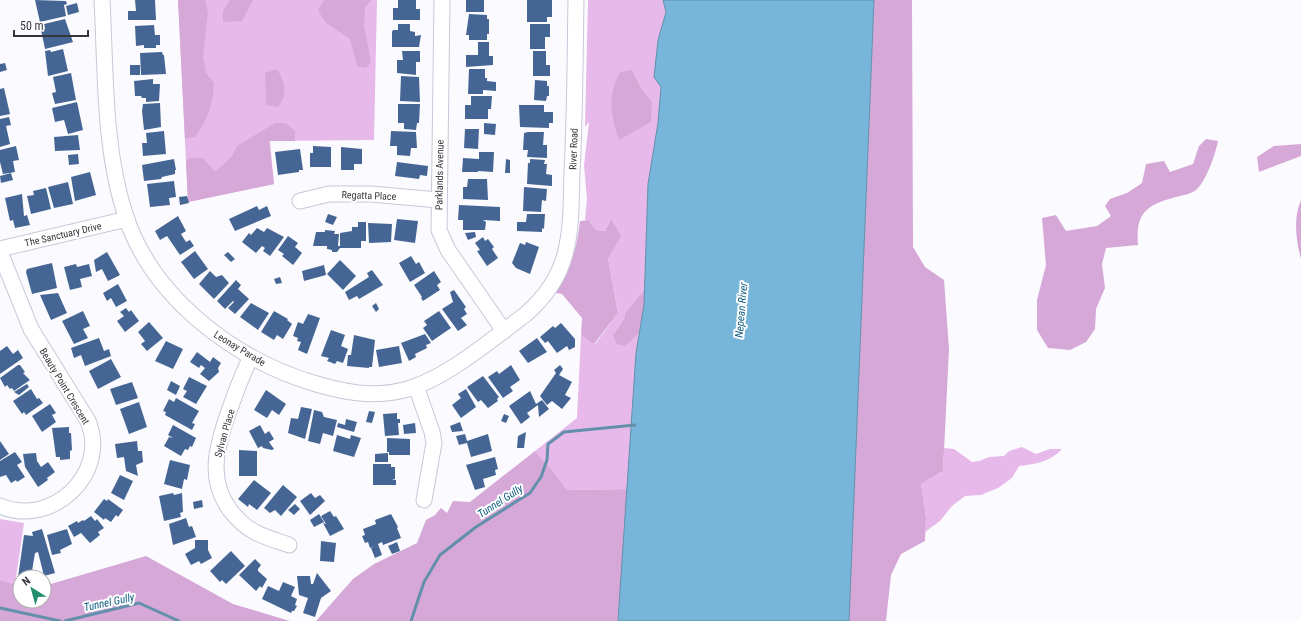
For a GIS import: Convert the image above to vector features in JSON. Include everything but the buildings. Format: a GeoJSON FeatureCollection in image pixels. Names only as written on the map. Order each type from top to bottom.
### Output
{"type":"FeatureCollection","features":[{"type":"Feature","properties":{"kind":"street","name":"Leonay Parade"},"geometry":{"type":"LineString","coordinates":[[102,0],[111,155],[117,184],[127,219],[148,261],[170,291],[204,325],[224,341],[251,357],[304,380],[350,393],[380,394],[416,386],[442,374],[526,314],[546,293]]}},
{"type":"Feature","properties":{"kind":"street","name":"Parklands Avenue"},"geometry":{"type":"LineString","coordinates":[[442,0],[438,200],[439,230],[445,245],[504,331]]}},
{"type":"Feature","properties":{"kind":"street","name":"River Road"},"geometry":{"type":"LineString","coordinates":[[546,293],[563,261],[570,227],[575,93],[576,0]]}},
{"type":"Feature","properties":{"kind":"street","name":"Regatta Place"},"geometry":{"type":"LineString","coordinates":[[300,201],[329,194],[371,194],[438,200]]}},
{"type":"Feature","properties":{"kind":"street","name":"The Sanctuary Drive"},"geometry":{"type":"LineString","coordinates":[[0,249],[127,219]]}},
{"type":"Feature","properties":{"kind":"street","name":"Beauty Point Crescent"},"geometry":{"type":"LineString","coordinates":[[0,252],[31,330],[88,421],[92,434],[92,455],[84,476],[73,491],[63,500],[50,507],[36,511],[14,510],[0,506]]}},
{"type":"Feature","properties":{"kind":"street","name":"Sylvan Place"},"geometry":{"type":"LineString","coordinates":[[251,357],[242,375],[218,444],[215,466],[218,486],[228,507],[243,524],[261,535],[290,544]]}},
{"type":"Feature","properties":{"kind":"street"},"geometry":{"type":"LineString","coordinates":[[416,386],[432,432],[434,443],[424,500]]}},
{"type":"Feature","properties":{"kind":"shaded area"},"geometry":{"type":"Polygon","coordinates":[[[178,0],[377,0],[374,140],[270,141],[274,184],[188,202],[178,0]]]}},
{"type":"Feature","properties":{"kind":"shaded area"},"geometry":{"type":"Polygon","coordinates":[[[178,0],[205,0],[208,13],[203,57],[206,73],[214,83],[211,105],[203,124],[195,137],[185,139],[178,0]]]}},
{"type":"Feature","properties":{"kind":"shaded area"},"geometry":{"type":"Polygon","coordinates":[[[230,0],[253,0],[242,21],[223,22],[223,11],[230,0]]]}},
{"type":"Feature","properties":{"kind":"shaded area"},"geometry":{"type":"Polygon","coordinates":[[[324,0],[371,0],[365,8],[364,25],[371,62],[366,68],[357,66],[350,39],[325,22],[318,10],[324,0]]]}},
{"type":"Feature","properties":{"kind":"shaded area"},"geometry":{"type":"Polygon","coordinates":[[[588,0],[663,0],[666,12],[658,40],[654,77],[661,87],[658,123],[648,184],[645,289],[625,313],[625,317],[613,335],[639,333],[636,353],[628,489],[567,490],[554,472],[535,451],[577,418],[581,335],[595,344],[618,313],[608,258],[611,219],[605,231],[596,230],[589,220],[585,220],[587,199],[584,165],[589,122],[585,127],[588,0]],[[632,70],[619,140],[632,132],[652,101],[642,89],[632,70]]]}},
{"type":"Feature","properties":{"kind":"shaded area"},"geometry":{"type":"Polygon","coordinates":[[[874,0],[912,0],[913,247],[925,267],[944,280],[949,349],[943,471],[921,484],[926,517],[925,541],[901,554],[891,575],[886,621],[849,621],[874,0]]]}},
{"type":"Feature","properties":{"kind":"shaded area"},"geometry":{"type":"Polygon","coordinates":[[[277,69],[282,79],[284,88],[283,98],[278,107],[266,105],[265,73],[277,69]]]}},
{"type":"Feature","properties":{"kind":"shaded area"},"geometry":{"type":"Polygon","coordinates":[[[632,70],[642,89],[652,101],[651,122],[619,140],[612,114],[613,90],[620,72],[632,70]]]}},
{"type":"Feature","properties":{"kind":"shaded area"},"geometry":{"type":"Polygon","coordinates":[[[275,123],[286,123],[295,131],[295,141],[269,141],[274,184],[188,202],[186,161],[189,158],[203,158],[215,172],[232,156],[237,146],[275,123]]]}},
{"type":"Feature","properties":{"kind":"shaded area"},"geometry":{"type":"Polygon","coordinates":[[[1206,139],[1218,141],[1213,160],[1201,185],[1189,194],[1160,202],[1146,210],[1139,224],[1138,245],[1106,248],[1102,264],[1105,288],[1096,309],[1095,329],[1086,342],[1070,350],[1048,348],[1037,330],[1037,300],[1046,265],[1042,218],[1056,215],[1066,231],[1097,226],[1111,216],[1105,206],[1110,199],[1127,193],[1142,183],[1146,164],[1164,161],[1170,172],[1193,164],[1199,146],[1206,139]]]}},
{"type":"Feature","properties":{"kind":"shaded area"},"geometry":{"type":"Polygon","coordinates":[[[1301,144],[1301,156],[1259,172],[1257,157],[1274,146],[1301,144]]]}},
{"type":"Feature","properties":{"kind":"shaded area"},"geometry":{"type":"Polygon","coordinates":[[[1301,200],[1301,259],[1296,222],[1298,207],[1301,200]]]}},
{"type":"Feature","properties":{"kind":"shaded area"},"geometry":{"type":"Polygon","coordinates":[[[611,219],[621,236],[608,258],[618,313],[594,344],[581,335],[582,318],[562,294],[556,293],[572,258],[580,221],[589,220],[596,230],[605,231],[611,219]]]}},
{"type":"Feature","properties":{"kind":"shaded area"},"geometry":{"type":"Polygon","coordinates":[[[645,289],[639,333],[625,346],[617,344],[613,335],[625,317],[625,313],[645,289]]]}},
{"type":"Feature","properties":{"kind":"shaded area"},"geometry":{"type":"Polygon","coordinates":[[[1022,447],[1036,454],[1050,449],[1062,449],[1048,460],[1019,466],[1012,478],[998,488],[981,495],[965,496],[952,506],[940,521],[925,532],[926,517],[921,484],[943,471],[944,448],[954,449],[972,462],[989,457],[1004,456],[1009,451],[1022,447]]]}},
{"type":"Feature","properties":{"kind":"shaded area"},"geometry":{"type":"Polygon","coordinates":[[[535,451],[554,472],[567,490],[628,489],[618,621],[316,621],[353,579],[374,564],[417,543],[426,520],[435,515],[441,508],[447,513],[453,501],[470,502],[535,451]]]}},
{"type":"Feature","properties":{"kind":"shaded area"},"geometry":{"type":"Polygon","coordinates":[[[0,519],[24,523],[17,569],[12,569],[12,584],[0,580],[0,519]]]}},
{"type":"Feature","properties":{"kind":"shaded area"},"geometry":{"type":"Polygon","coordinates":[[[146,556],[233,604],[290,621],[0,621],[0,580],[12,584],[12,609],[52,609],[52,584],[146,556]]]}},
{"type":"Feature","properties":{"kind":"water","name":"Nepean River"},"geometry":{"type":"Polygon","coordinates":[[[663,0],[874,0],[849,621],[618,621],[636,353],[644,305],[648,184],[658,123],[661,87],[654,77],[658,40],[666,12],[663,0]]]}},
{"type":"Feature","properties":{"kind":"waterway","name":"Tunnel Gully"},"geometry":{"type":"LineString","coordinates":[[411,621],[424,582],[440,555],[476,527],[530,493],[541,477],[547,460],[548,444],[564,432],[635,425]]}},
{"type":"Feature","properties":{"kind":"waterway","name":"Tunnel Gully"},"geometry":{"type":"LineString","coordinates":[[65,621],[139,603],[179,621]]}},
{"type":"Feature","properties":{"kind":"waterway","name":"Tunnel Gully"},"geometry":{"type":"LineString","coordinates":[[0,608],[60,621]]}}]}
